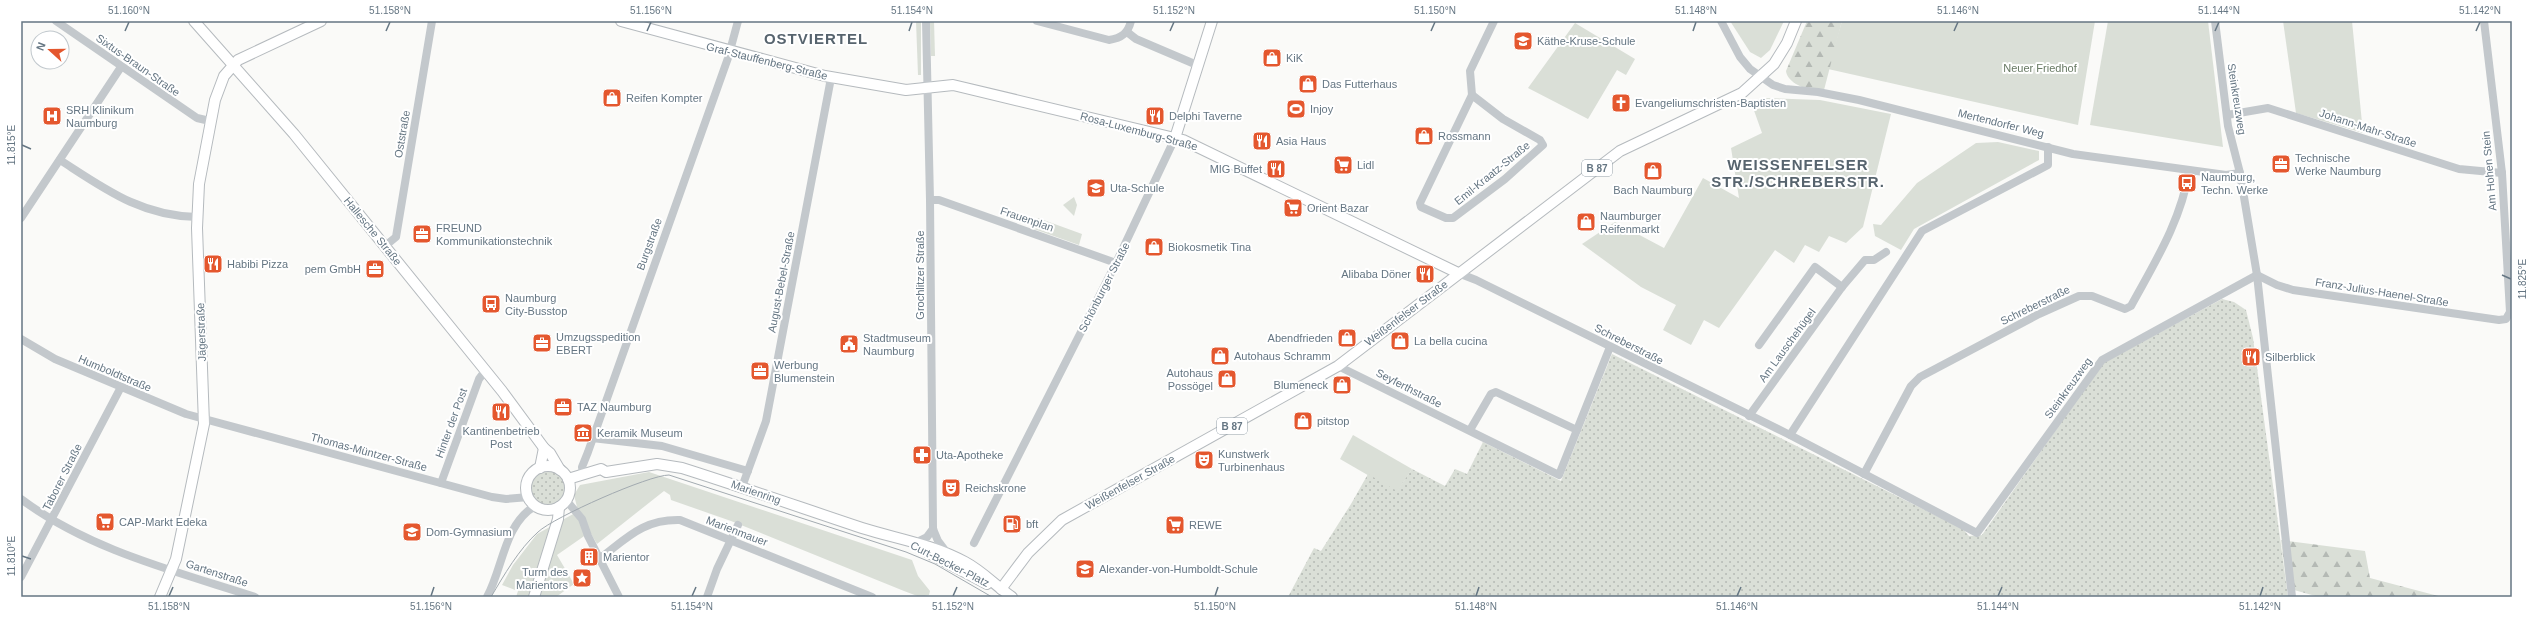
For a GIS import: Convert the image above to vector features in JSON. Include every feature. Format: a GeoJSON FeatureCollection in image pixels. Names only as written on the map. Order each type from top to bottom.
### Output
{"type":"FeatureCollection","features":[{"type":"Feature","properties":{"kind":"main road","name":"Hallesche Straße"},"geometry":{"type":"LineString","coordinates":[[194,21],[232,66],[294,134],[485,371],[544,448],[550,453],[560,470]]}},
{"type":"Feature","properties":{"kind":"main road"},"geometry":{"type":"LineString","coordinates":[[232,66],[242,57],[321,21]]}},
{"type":"Feature","properties":{"kind":"main road","name":"Graf-Stauffenberg-Straße"},"geometry":{"type":"LineString","coordinates":[[621,21],[730,52],[831,78],[916,90]]}},
{"type":"Feature","properties":{"kind":"main road","name":"Schönburger Straße"},"geometry":{"type":"LineString","coordinates":[[1175,138],[1212,21]]}},
{"type":"Feature","properties":{"kind":"main road","name":"Weißenfelser Straße"},"geometry":{"type":"LineString","coordinates":[[1001,589],[1028,553],[1062,520],[1338,366],[1620,150],[1735,97],[1761,78],[1781,54],[1796,21]]}},
{"type":"Feature","properties":{"kind":"main road","name":"Jägerstraße"},"geometry":{"type":"LineString","coordinates":[[160,597],[173,570],[204,419],[197,217],[200,184],[210,122],[222,83],[232,66]]}},
{"type":"Feature","properties":{"kind":"main road","name":"Rosa-Luxemburg-Straße"},"geometry":{"type":"LineString","coordinates":[[916,90],[953,85],[1175,138],[1209,151],[1458,273]]}},
{"type":"Feature","properties":{"kind":"main road"},"geometry":{"type":"LineString","coordinates":[[544,448],[540,468],[529,480],[527,490],[529,497],[536,506],[545,510],[550,515],[554,529]]}},
{"type":"Feature","properties":{"kind":"main road","name":"Marienring"},"geometry":{"type":"LineString","coordinates":[[568,479],[586,474],[593,470],[601,469],[606,472],[665,464],[742,487],[904,540]]}},
{"type":"Feature","properties":{"kind":"main road"},"geometry":{"type":"LineString","coordinates":[[534,597],[554,529],[563,504],[570,491],[568,479],[560,470],[549,467],[540,468]]}},
{"type":"Feature","properties":{"kind":"main road"},"geometry":{"type":"LineString","coordinates":[[545,510],[563,504]]}},
{"type":"Feature","properties":{"kind":"main road","name":"Curt-Becker-Platz"},"geometry":{"type":"LineString","coordinates":[[904,540],[1001,589]]}},
{"type":"Feature","properties":{"kind":"main road","name":"Curt-Becker-Platz"},"geometry":{"type":"LineString","coordinates":[[904,540],[917,542],[948,553],[972,566],[1001,589]]}},
{"type":"Feature","properties":{"kind":"main road"},"geometry":{"type":"LineString","coordinates":[[1001,589],[1012,597]]}},
{"type":"Feature","properties":{"kind":"street","name":"Sixtus-Braun-Straße"},"geometry":{"type":"LineString","coordinates":[[56,21],[197,118],[210,122]]}},
{"type":"Feature","properties":{"kind":"street","name":"Oststraße"},"geometry":{"type":"LineString","coordinates":[[385,246],[396,237],[432,21]]}},
{"type":"Feature","properties":{"kind":"street","name":"Burgstraße"},"geometry":{"type":"LineString","coordinates":[[586,474],[582,467],[730,52],[738,21]]}},
{"type":"Feature","properties":{"kind":"street","name":"Grochlitzer Straße"},"geometry":{"type":"LineString","coordinates":[[926,21],[930,200],[933,529],[939,543]]}},
{"type":"Feature","properties":{"kind":"street"},"geometry":{"type":"LineString","coordinates":[[1037,21],[1103,40],[1118,39],[1128,32],[1131,21]]}},
{"type":"Feature","properties":{"kind":"street"},"geometry":{"type":"LineString","coordinates":[[1472,95],[1470,72],[1494,21]]}},
{"type":"Feature","properties":{"kind":"street"},"geometry":{"type":"LineString","coordinates":[[1721,21],[1740,57],[1761,78]]}},
{"type":"Feature","properties":{"kind":"street","name":"Steinkreuzweg"},"geometry":{"type":"LineString","coordinates":[[2215,21],[2227,115],[2240,173],[2257,275],[2292,597]]}},
{"type":"Feature","properties":{"kind":"street","name":"Am Hohen Stein"},"geometry":{"type":"LineString","coordinates":[[2484,21],[2502,173],[2510,312],[2506,319]]}},
{"type":"Feature","properties":{"kind":"street"},"geometry":{"type":"LineString","coordinates":[[1128,32],[1136,39],[1197,65]]}},
{"type":"Feature","properties":{"kind":"street"},"geometry":{"type":"LineString","coordinates":[[21,218],[121,67]]}},
{"type":"Feature","properties":{"kind":"street","name":"August-Bebel-Straße"},"geometry":{"type":"LineString","coordinates":[[742,487],[766,421],[831,78]]}},
{"type":"Feature","properties":{"kind":"street","name":"Mertendorfer Weg"},"geometry":{"type":"LineString","coordinates":[[1761,78],[1785,89],[1818,92],[1859,100],[2073,154],[2189,171],[2226,175],[2240,173]]}},
{"type":"Feature","properties":{"kind":"street","name":"Emil-Kraatz-Straße"},"geometry":{"type":"LineString","coordinates":[[1472,95],[1503,119],[1540,140],[1543,146],[1494,188],[1453,218],[1446,218],[1421,207],[1420,203],[1472,95]]}},
{"type":"Feature","properties":{"kind":"street","name":"Johann-Mahr-Straße"},"geometry":{"type":"LineString","coordinates":[[2227,115],[2268,108],[2459,169],[2502,173]]}},
{"type":"Feature","properties":{"kind":"street","name":"Schönburger Straße"},"geometry":{"type":"LineString","coordinates":[[974,543],[1116,263],[1175,138]]}},
{"type":"Feature","properties":{"kind":"street"},"geometry":{"type":"LineString","coordinates":[[1790,435],[1922,231],[2048,165],[2048,147]]}},
{"type":"Feature","properties":{"kind":"street"},"geometry":{"type":"LineString","coordinates":[[60,160],[126,202],[162,214],[197,217]]}},
{"type":"Feature","properties":{"kind":"street","name":"Schreberstraße"},"geometry":{"type":"LineString","coordinates":[[1864,474],[1911,386],[1920,377],[2074,297],[2092,296],[2125,310],[2131,306],[2173,228],[2180,211],[2189,171]]}},
{"type":"Feature","properties":{"kind":"street","name":"Frauenplan"},"geometry":{"type":"LineString","coordinates":[[930,200],[939,200],[1116,263]]}},
{"type":"Feature","properties":{"kind":"street","name":"Am Lauschehügel"},"geometry":{"type":"LineString","coordinates":[[1749,416],[1842,288],[1865,260],[1874,260],[1886,252]]}},
{"type":"Feature","properties":{"kind":"street","name":"Am Lauschehügel"},"geometry":{"type":"LineString","coordinates":[[1759,344],[1815,267],[1842,288]]}},
{"type":"Feature","properties":{"kind":"street","name":"Schreberstraße"},"geometry":{"type":"LineString","coordinates":[[1458,273],[1476,280],[1790,435],[1977,533]]}},
{"type":"Feature","properties":{"kind":"street","name":"Steinkreuzweg"},"geometry":{"type":"LineString","coordinates":[[1977,533],[2102,360],[2257,275]]}},
{"type":"Feature","properties":{"kind":"street","name":"Franz-Julius-Haenel-Straße"},"geometry":{"type":"LineString","coordinates":[[2257,275],[2277,285],[2293,290],[2499,320],[2506,319]]}},
{"type":"Feature","properties":{"kind":"street","name":"Humboldtstraße"},"geometry":{"type":"LineString","coordinates":[[21,339],[55,360],[186,414],[204,419]]}},
{"type":"Feature","properties":{"kind":"street","name":"Seyferthstraße"},"geometry":{"type":"LineString","coordinates":[[1338,366],[1559,475],[1610,347]]}},
{"type":"Feature","properties":{"kind":"street","name":"Hinter der Post"},"geometry":{"type":"LineString","coordinates":[[442,483],[480,379],[485,371]]}},
{"type":"Feature","properties":{"kind":"street","name":"Taborer Straße"},"geometry":{"type":"LineString","coordinates":[[21,577],[121,387]]}},
{"type":"Feature","properties":{"kind":"street"},"geometry":{"type":"LineString","coordinates":[[1470,430],[1491,394],[1496,392],[1577,430]]}},
{"type":"Feature","properties":{"kind":"street","name":"Thomas-Müntzer-Straße"},"geometry":{"type":"LineString","coordinates":[[204,419],[502,499],[529,497]]}},
{"type":"Feature","properties":{"kind":"street","name":"Marienring"},"geometry":{"type":"LineString","coordinates":[[592,438],[662,446],[748,471]]}},
{"type":"Feature","properties":{"kind":"street","name":"Gartenstraße"},"geometry":{"type":"LineString","coordinates":[[21,499],[51,521],[115,550],[255,597]]}},
{"type":"Feature","properties":{"kind":"street"},"geometry":{"type":"LineString","coordinates":[[563,504],[581,517],[599,559],[619,597]]}},
{"type":"Feature","properties":{"kind":"street"},"geometry":{"type":"LineString","coordinates":[[486,597],[515,526],[528,511],[536,506]]}},
{"type":"Feature","properties":{"kind":"street","name":"Marienmauer"},"geometry":{"type":"LineString","coordinates":[[599,559],[646,525],[656,521],[680,520],[872,597]]}},
{"type":"Feature","properties":{"kind":"street"},"geometry":{"type":"LineString","coordinates":[[707,597],[717,569],[738,525]]}},
{"type":"Feature","properties":{"kind":"street"},"geometry":{"type":"LineString","coordinates":[[917,542],[927,537],[933,529]]}},
{"type":"Feature","properties":{"kind":"street","name":"Curt-Becker-Platz"},"geometry":{"type":"LineString","coordinates":[[939,543],[948,553]]}},
{"type":"Feature","properties":{"kind":"green space"},"geometry":{"type":"Polygon","coordinates":[[[916,21],[921,21],[921,75],[918,75],[916,21]]]}},
{"type":"Feature","properties":{"kind":"green space"},"geometry":{"type":"Polygon","coordinates":[[[930,21],[934,21],[935,56],[931,56],[930,21]]]}},
{"type":"Feature","properties":{"kind":"green space"},"geometry":{"type":"Polygon","coordinates":[[[1730,21],[1784,21],[1770,50],[1761,58],[1750,52],[1730,21]]]}},
{"type":"Feature","properties":{"kind":"green space"},"geometry":{"type":"Polygon","coordinates":[[[1807,21],[1842,21],[1824,90],[1819,91],[1807,89],[1795,84],[1787,76],[1786,71],[1807,21]]]}},
{"type":"Feature","properties":{"kind":"green space","name":"Neuer Friedhof"},"geometry":{"type":"Polygon","coordinates":[[[1842,21],[2095,21],[2078,125],[1828,69],[1842,21]]]}},
{"type":"Feature","properties":{"kind":"green space"},"geometry":{"type":"Polygon","coordinates":[[[2108,21],[2208,21],[2223,147],[2090,125],[2108,21]]]}},
{"type":"Feature","properties":{"kind":"green space"},"geometry":{"type":"Polygon","coordinates":[[[2283,21],[2352,21],[2363,133],[2296,113],[2283,21]]]}},
{"type":"Feature","properties":{"kind":"green space"},"geometry":{"type":"Polygon","coordinates":[[[1575,23],[1635,59],[1626,75],[1617,70],[1588,119],[1528,88],[1575,23]]]}},
{"type":"Feature","properties":{"kind":"green space"},"geometry":{"type":"Polygon","coordinates":[[[1763,98],[1820,100],[1891,114],[1863,227],[1846,243],[1829,236],[1819,252],[1805,245],[1794,263],[1775,250],[1719,328],[1704,320],[1691,345],[1663,330],[1676,305],[1641,287],[1582,244],[1615,222],[1664,248],[1703,178],[1739,198],[1731,148],[1762,133],[1751,102],[1763,98]]]}},
{"type":"Feature","properties":{"kind":"green space"},"geometry":{"type":"Polygon","coordinates":[[[1998,142],[2039,151],[2039,160],[1914,229],[1901,250],[1875,236],[1873,224],[1881,225],[1917,183],[1976,143],[1998,142]]]}},
{"type":"Feature","properties":{"kind":"green space"},"geometry":{"type":"Polygon","coordinates":[[[1074,197],[1077,205],[1074,216],[1063,205],[1074,197]]]}},
{"type":"Feature","properties":{"kind":"green space"},"geometry":{"type":"Polygon","coordinates":[[[1038,218],[1082,234],[1079,245],[1034,229],[1038,218]]]}},
{"type":"Feature","properties":{"kind":"green space"},"geometry":{"type":"Polygon","coordinates":[[[2222,299],[2234,302],[2246,310],[2253,338],[2288,597],[1288,597],[1314,548],[1321,551],[1368,474],[1397,491],[1412,469],[1445,486],[1455,469],[1467,474],[1483,442],[1561,481],[1612,354],[1963,529],[1969,536],[1982,535],[2103,363],[2222,299]]]}},
{"type":"Feature","properties":{"kind":"green space"},"geometry":{"type":"Polygon","coordinates":[[[1353,435],[1412,469],[1397,492],[1340,459],[1353,435]]]}},
{"type":"Feature","properties":{"kind":"green space"},"geometry":{"type":"Polygon","coordinates":[[[548,470],[558,473],[563,478],[566,488],[563,498],[558,503],[548,506],[538,503],[533,498],[530,488],[533,478],[538,473],[548,470]]]}},
{"type":"Feature","properties":{"kind":"green space"},"geometry":{"type":"Polygon","coordinates":[[[649,472],[912,560],[918,576],[930,591],[929,595],[920,597],[731,521],[671,500],[670,495],[664,491],[597,544],[590,532],[557,555],[574,584],[556,597],[516,597],[518,591],[502,585],[513,565],[537,534],[575,513],[577,507],[574,495],[580,485],[649,472]]]}},
{"type":"Feature","properties":{"kind":"green space"},"geometry":{"type":"Polygon","coordinates":[[[2281,540],[2365,551],[2370,578],[2442,597],[2319,597],[2287,588],[2281,540]]]}},
{"type":"Feature","properties":{"kind":"tram line"},"geometry":{"type":"LineString","coordinates":[[491,597],[524,546],[547,525],[581,507],[623,489],[658,477],[669,475],[906,552],[935,564],[992,597]]}},
{"type":"Feature","properties":{"kind":"place","name":"Käthe-Kruse-Schule"},"geometry":{"type":"Point","coordinates":[1523,41]}},
{"type":"Feature","properties":{"kind":"place","name":"KiK"},"geometry":{"type":"Point","coordinates":[1272,58]}},
{"type":"Feature","properties":{"kind":"place","name":"Das Futterhaus"},"geometry":{"type":"Point","coordinates":[1308,84]}},
{"type":"Feature","properties":{"kind":"place","name":"Reifen Kompter"},"geometry":{"type":"Point","coordinates":[612,98]}},
{"type":"Feature","properties":{"kind":"place","name":"Evangeliumschristen-Baptisten"},"geometry":{"type":"Point","coordinates":[1621,103]}},
{"type":"Feature","properties":{"kind":"place","name":"Injoy"},"geometry":{"type":"Point","coordinates":[1296,109]}},
{"type":"Feature","properties":{"kind":"place","name":"SRH Klinikum Naumburg"},"geometry":{"type":"Point","coordinates":[52,116]}},
{"type":"Feature","properties":{"kind":"place","name":"Delphi Taverne"},"geometry":{"type":"Point","coordinates":[1155,116]}},
{"type":"Feature","properties":{"kind":"place","name":"Rossmann"},"geometry":{"type":"Point","coordinates":[1424,136]}},
{"type":"Feature","properties":{"kind":"place","name":"Asia Haus"},"geometry":{"type":"Point","coordinates":[1262,141]}},
{"type":"Feature","properties":{"kind":"place","name":"Technische Werke Naumburg"},"geometry":{"type":"Point","coordinates":[2281,164]}},
{"type":"Feature","properties":{"kind":"place","name":"Lidl"},"geometry":{"type":"Point","coordinates":[1343,165]}},
{"type":"Feature","properties":{"kind":"place","name":"MIG Buffet"},"geometry":{"type":"Point","coordinates":[1276,169]}},
{"type":"Feature","properties":{"kind":"place","name":"Bach Naumburg"},"geometry":{"type":"Point","coordinates":[1653,171]}},
{"type":"Feature","properties":{"kind":"place","name":"Naumburg, Techn. Werke"},"geometry":{"type":"Point","coordinates":[2187,183]}},
{"type":"Feature","properties":{"kind":"place","name":"Uta-Schule"},"geometry":{"type":"Point","coordinates":[1096,188]}},
{"type":"Feature","properties":{"kind":"place","name":"Orient Bazar"},"geometry":{"type":"Point","coordinates":[1293,208]}},
{"type":"Feature","properties":{"kind":"place","name":"Naumburger Reifenmarkt"},"geometry":{"type":"Point","coordinates":[1586,222]}},
{"type":"Feature","properties":{"kind":"place","name":"FREUND Kommunikationstechnik"},"geometry":{"type":"Point","coordinates":[422,234]}},
{"type":"Feature","properties":{"kind":"place","name":"Biokosmetik Tina"},"geometry":{"type":"Point","coordinates":[1154,247]}},
{"type":"Feature","properties":{"kind":"place","name":"Habibi Pizza"},"geometry":{"type":"Point","coordinates":[213,264]}},
{"type":"Feature","properties":{"kind":"place","name":"pem GmbH"},"geometry":{"type":"Point","coordinates":[375,269]}},
{"type":"Feature","properties":{"kind":"place","name":"Alibaba Döner"},"geometry":{"type":"Point","coordinates":[1425,274]}},
{"type":"Feature","properties":{"kind":"place","name":"Naumburg City-Busstop"},"geometry":{"type":"Point","coordinates":[491,304]}},
{"type":"Feature","properties":{"kind":"place","name":"Abendfrieden"},"geometry":{"type":"Point","coordinates":[1347,338]}},
{"type":"Feature","properties":{"kind":"place","name":"La bella cucina"},"geometry":{"type":"Point","coordinates":[1400,341]}},
{"type":"Feature","properties":{"kind":"place","name":"Umzugsspedition EBERT"},"geometry":{"type":"Point","coordinates":[542,343]}},
{"type":"Feature","properties":{"kind":"place","name":"Stadtmuseum Naumburg"},"geometry":{"type":"Point","coordinates":[849,344]}},
{"type":"Feature","properties":{"kind":"place","name":"Autohaus Schramm"},"geometry":{"type":"Point","coordinates":[1220,356]}},
{"type":"Feature","properties":{"kind":"place","name":"Silberblick"},"geometry":{"type":"Point","coordinates":[2251,357]}},
{"type":"Feature","properties":{"kind":"place","name":"Werbung Blumenstein"},"geometry":{"type":"Point","coordinates":[760,371]}},
{"type":"Feature","properties":{"kind":"place","name":"Autohaus Possögel"},"geometry":{"type":"Point","coordinates":[1227,379]}},
{"type":"Feature","properties":{"kind":"place","name":"Blumeneck"},"geometry":{"type":"Point","coordinates":[1342,385]}},
{"type":"Feature","properties":{"kind":"place","name":"TAZ Naumburg"},"geometry":{"type":"Point","coordinates":[563,407]}},
{"type":"Feature","properties":{"kind":"place","name":"Kantinenbetrieb Post"},"geometry":{"type":"Point","coordinates":[501,412]}},
{"type":"Feature","properties":{"kind":"place","name":"pitstop"},"geometry":{"type":"Point","coordinates":[1303,421]}},
{"type":"Feature","properties":{"kind":"place","name":"Keramik Museum"},"geometry":{"type":"Point","coordinates":[583,433]}},
{"type":"Feature","properties":{"kind":"place","name":"Uta-Apotheke"},"geometry":{"type":"Point","coordinates":[922,455]}},
{"type":"Feature","properties":{"kind":"place","name":"Kunstwerk Turbinenhaus"},"geometry":{"type":"Point","coordinates":[1204,460]}},
{"type":"Feature","properties":{"kind":"place","name":"Reichskrone"},"geometry":{"type":"Point","coordinates":[951,488]}},
{"type":"Feature","properties":{"kind":"place","name":"CAP-Markt Edeka"},"geometry":{"type":"Point","coordinates":[105,522]}},
{"type":"Feature","properties":{"kind":"place","name":"bft"},"geometry":{"type":"Point","coordinates":[1012,524]}},
{"type":"Feature","properties":{"kind":"place","name":"REWE"},"geometry":{"type":"Point","coordinates":[1175,525]}},
{"type":"Feature","properties":{"kind":"place","name":"Dom-Gymnasium"},"geometry":{"type":"Point","coordinates":[412,532]}},
{"type":"Feature","properties":{"kind":"place","name":"Marientor"},"geometry":{"type":"Point","coordinates":[589,557]}},
{"type":"Feature","properties":{"kind":"place","name":"Alexander-von-Humboldt-Schule"},"geometry":{"type":"Point","coordinates":[1085,569]}},
{"type":"Feature","properties":{"kind":"place","name":"Turm des Marientors"},"geometry":{"type":"Point","coordinates":[582,578]}},
{"type":"Feature","properties":{"kind":"district","name":"OSTVIERTEL"},"geometry":{"type":"Point","coordinates":[816,39]}},
{"type":"Feature","properties":{"kind":"district","name":"WEISSENFELSER STR./SCHREBERSTR."},"geometry":{"type":"Point","coordinates":[1798,174]}}]}
